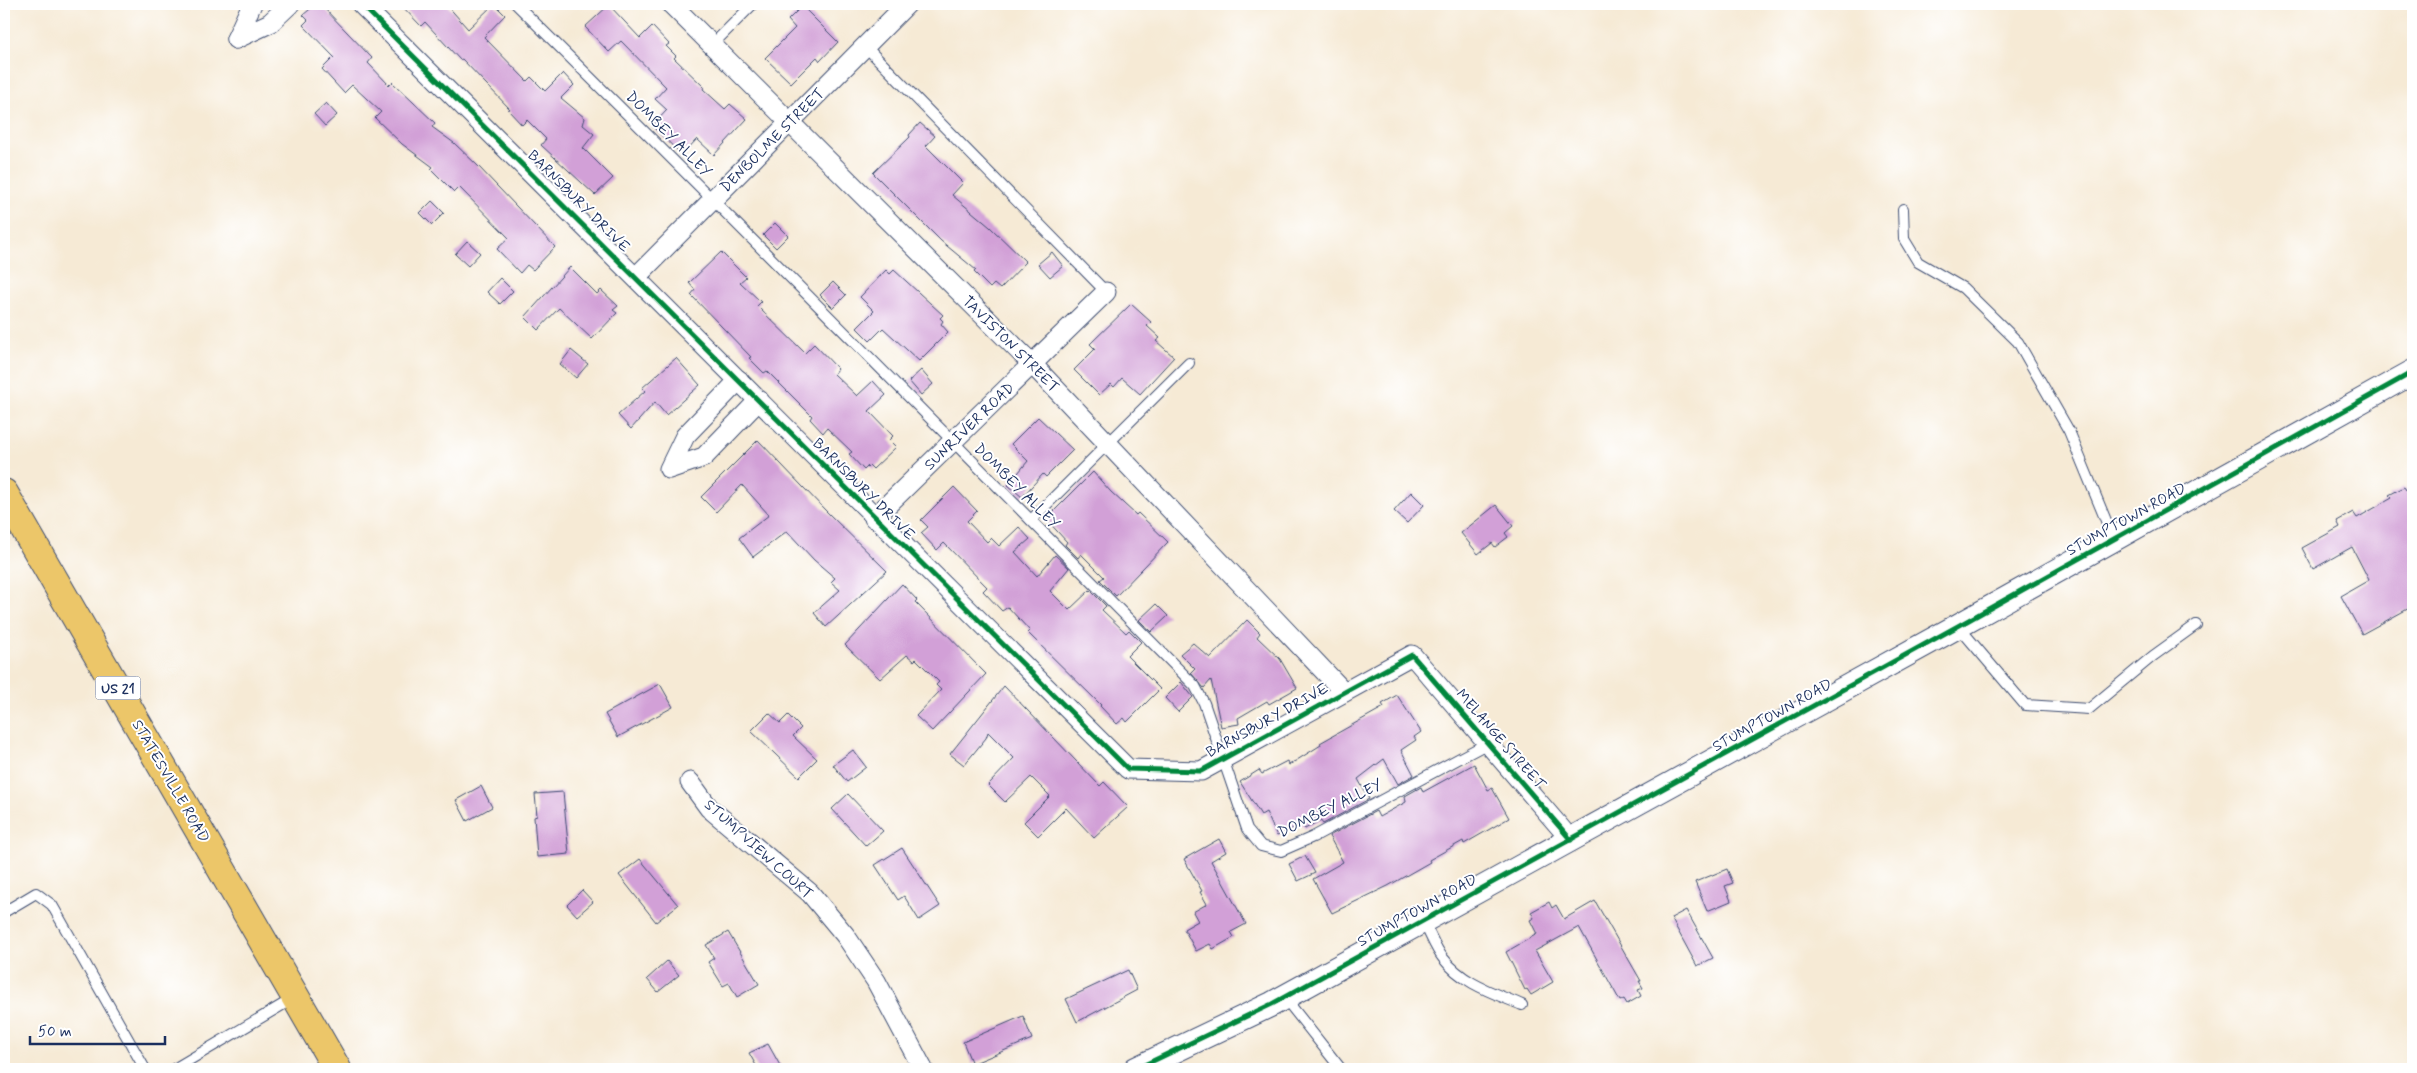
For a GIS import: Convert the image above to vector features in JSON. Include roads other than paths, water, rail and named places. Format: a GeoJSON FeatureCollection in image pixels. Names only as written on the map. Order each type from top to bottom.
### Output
{"type":"FeatureCollection","features":[{"type":"Feature","properties":{"kind":"main road","name":"STATESVILLE ROAD"},"geometry":{"type":"LineString","coordinates":[[4,493],[294,998],[337,1069]]}},
{"type":"Feature","properties":{"kind":"street"},"geometry":{"type":"LineString","coordinates":[[252,4],[236,39],[270,23],[290,4]]}},
{"type":"Feature","properties":{"kind":"street","name":"BARNSBURY DRIVE"},"geometry":{"type":"LineString","coordinates":[[361,4],[637,276],[874,518],[1128,769],[1201,771],[1412,655]]}},
{"type":"Feature","properties":{"kind":"street","name":"TAVISTON STREET"},"geometry":{"type":"LineString","coordinates":[[671,4],[1032,364],[1344,692]]}},
{"type":"Feature","properties":{"kind":"street","name":"DENBOLME STREET"},"geometry":{"type":"LineString","coordinates":[[637,276],[907,4]]}},
{"type":"Feature","properties":{"kind":"street","name":"SUNRIVER ROAD"},"geometry":{"type":"LineString","coordinates":[[874,518],[1106,292]]}},
{"type":"Feature","properties":{"kind":"street","name":"STUMPTOWN ROAD"},"geometry":{"type":"LineString","coordinates":[[1136,1069],[1284,997],[2114,540],[2413,372]]}},
{"type":"Feature","properties":{"kind":"street"},"geometry":{"type":"LineString","coordinates":[[739,380],[685,436],[668,469],[704,457],[759,400]]}},
{"type":"Feature","properties":{"kind":"street","name":"MELANGE STREET"},"geometry":{"type":"LineString","coordinates":[[1412,655],[1571,840]]}},
{"type":"Feature","properties":{"kind":"street","name":"STUMPVIEW COURT"},"geometry":{"type":"LineString","coordinates":[[690,782],[708,808],[736,833],[796,880],[810,893],[839,928],[876,981],[923,1069]]}},
{"type":"Feature","properties":{"kind":"lane","name":"DOMBEY ALLEY"},"geometry":{"type":"LineString","coordinates":[[516,4],[714,199],[1195,686],[1204,703],[1247,829],[1262,846],[1281,851],[1313,837],[1488,743]]}},
{"type":"Feature","properties":{"kind":"lane"},"geometry":{"type":"LineString","coordinates":[[712,45],[753,4]]}},
{"type":"Feature","properties":{"kind":"lane"},"geometry":{"type":"LineString","coordinates":[[864,46],[1106,292]]}},
{"type":"Feature","properties":{"kind":"lane"},"geometry":{"type":"LineString","coordinates":[[1904,209],[1904,239],[1918,262],[1963,288],[2018,342],[2069,431],[2114,540]]}},
{"type":"Feature","properties":{"kind":"lane"},"geometry":{"type":"LineString","coordinates":[[1031,520],[1189,363]]}},
{"type":"Feature","properties":{"kind":"lane"},"geometry":{"type":"LineString","coordinates":[[1958,626],[2025,704],[2089,709],[2153,656],[2196,626]]}},
{"type":"Feature","properties":{"kind":"lane"},"geometry":{"type":"LineString","coordinates":[[4,912],[36,893],[52,905],[145,1069]]}},
{"type":"Feature","properties":{"kind":"lane"},"geometry":{"type":"LineString","coordinates":[[1423,921],[1442,958],[1454,970],[1470,983],[1522,1005]]}},
{"type":"Feature","properties":{"kind":"lane"},"geometry":{"type":"LineString","coordinates":[[1284,997],[1341,1069]]}},
{"type":"Feature","properties":{"kind":"lane"},"geometry":{"type":"LineString","coordinates":[[174,1069],[294,998]]}}]}
